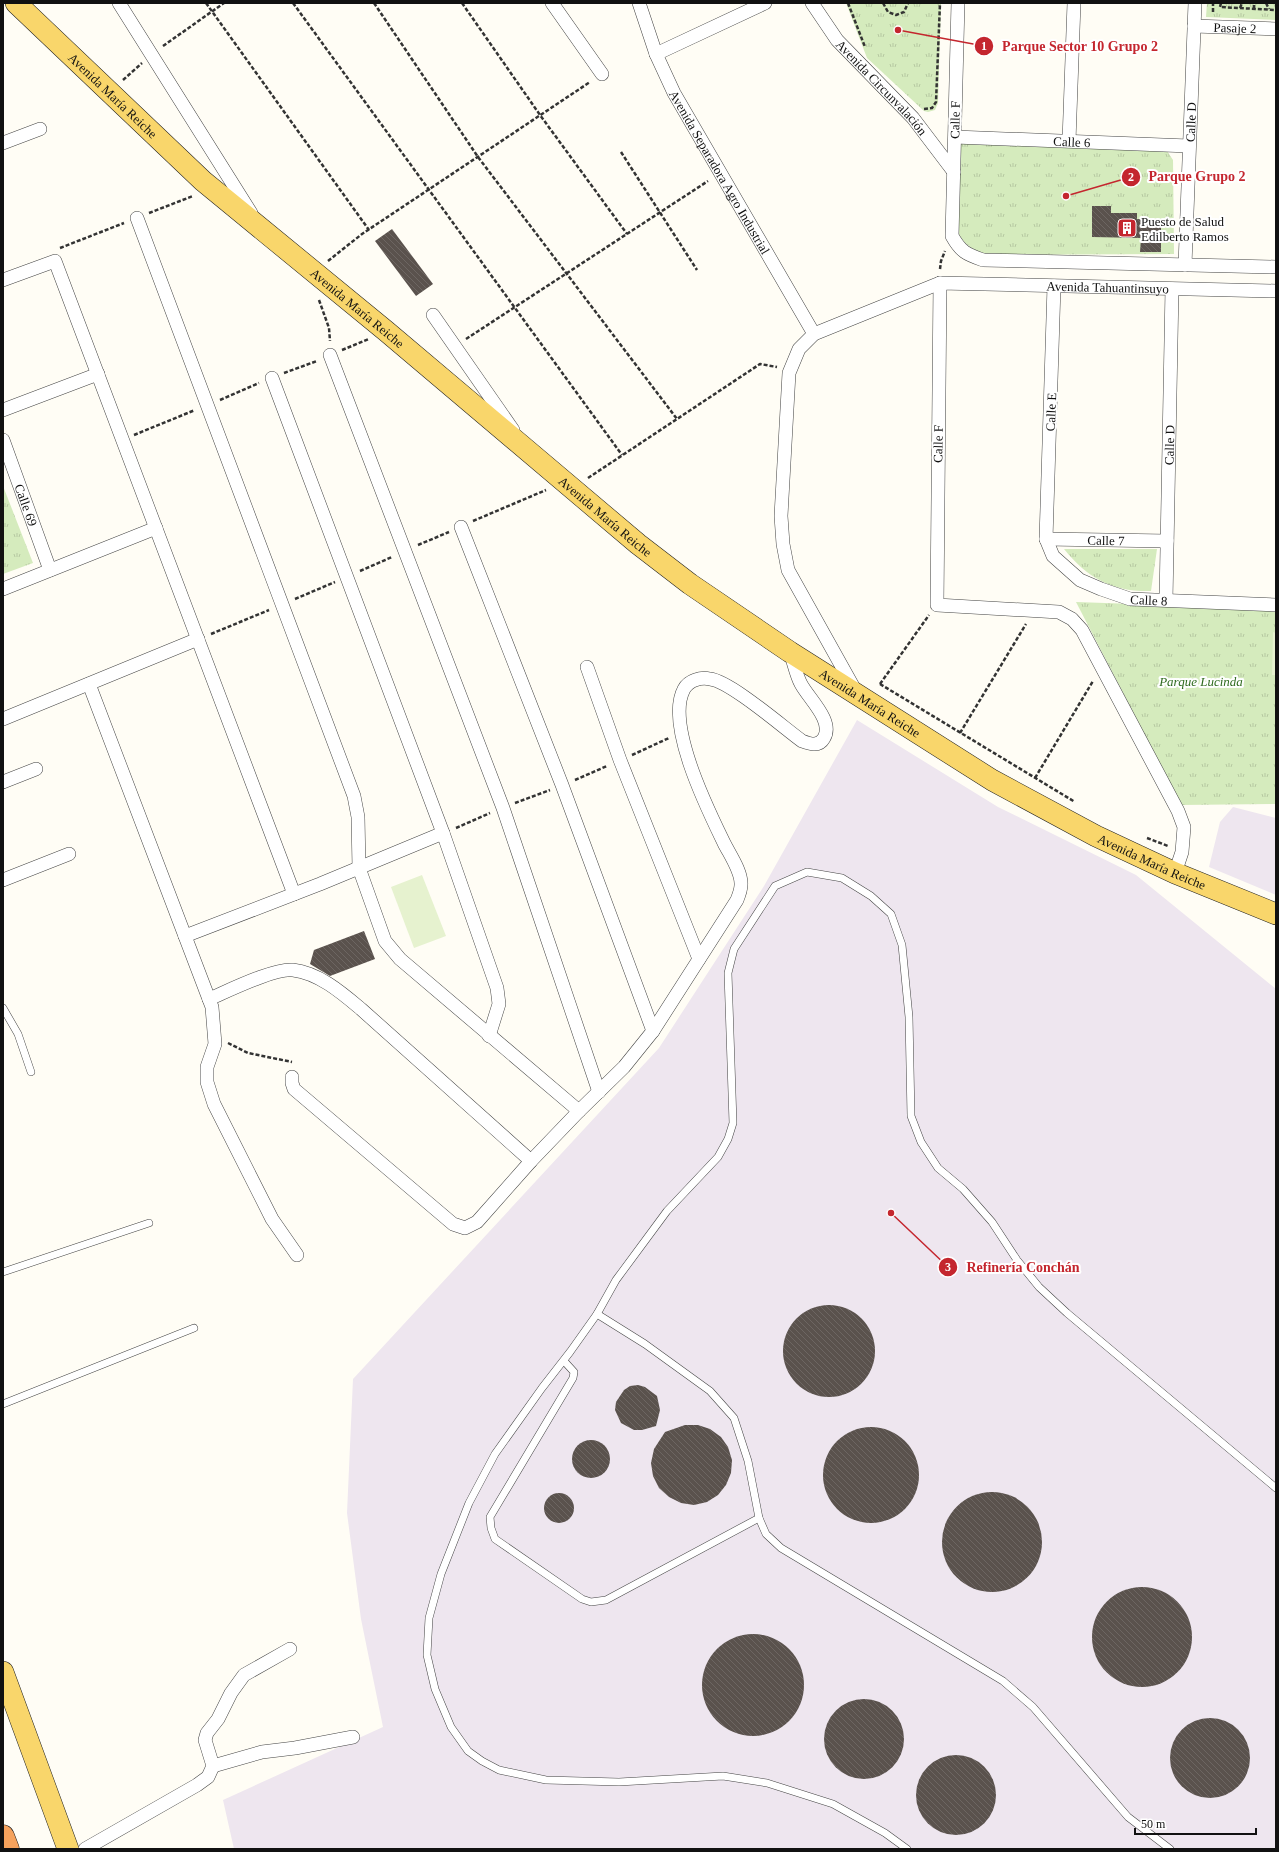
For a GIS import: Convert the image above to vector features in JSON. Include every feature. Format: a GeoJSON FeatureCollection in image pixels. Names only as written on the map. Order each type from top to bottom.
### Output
{"type":"FeatureCollection","features":[{"type":"Feature","properties":{"kind":"highway"},"geometry":{"type":"LineString","coordinates":[[3,1836],[8,1849]]}},
{"type":"Feature","properties":{"kind":"main road","name":"Avenida María Reiche"},"geometry":{"type":"LineString","coordinates":[[16,3],[203,181],[386,331],[564,482],[690,584],[790,652],[855,691],[992,780],[1096,836],[1175,873],[1276,914]]}},
{"type":"Feature","properties":{"kind":"main road"},"geometry":{"type":"LineString","coordinates":[[3,1672],[68,1849]]}},
{"type":"Feature","properties":{"kind":"street"},"geometry":{"type":"LineString","coordinates":[[119,3],[260,227]]}},
{"type":"Feature","properties":{"kind":"street"},"geometry":{"type":"LineString","coordinates":[[552,3],[602,74]]}},
{"type":"Feature","properties":{"kind":"street","name":"Avenida Separadora Agro Industrial"},"geometry":{"type":"LineString","coordinates":[[639,3],[656,54],[674,93],[814,334]]}},
{"type":"Feature","properties":{"kind":"street"},"geometry":{"type":"LineString","coordinates":[[656,54],[765,3]]}},
{"type":"Feature","properties":{"kind":"street","name":"Avenida Circunvalación"},"geometry":{"type":"LineString","coordinates":[[812,3],[837,40],[913,118],[954,172]]}},
{"type":"Feature","properties":{"kind":"street","name":"Calle F"},"geometry":{"type":"LineString","coordinates":[[952,236],[958,3]]}},
{"type":"Feature","properties":{"kind":"street"},"geometry":{"type":"LineString","coordinates":[[1069,141],[1074,3]]}},
{"type":"Feature","properties":{"kind":"street","name":"Calle D"},"geometry":{"type":"LineString","coordinates":[[1184,264],[1195,3]]}},
{"type":"Feature","properties":{"kind":"street","name":"Pasaje 2"},"geometry":{"type":"LineString","coordinates":[[1194,26],[1276,29]]}},
{"type":"Feature","properties":{"kind":"street"},"geometry":{"type":"LineString","coordinates":[[3,143],[40,129]]}},
{"type":"Feature","properties":{"kind":"street","name":"Calle 6"},"geometry":{"type":"LineString","coordinates":[[954,137],[1189,146]]}},
{"type":"Feature","properties":{"kind":"street"},"geometry":{"type":"LineString","coordinates":[[137,218],[354,796],[358,817],[359,868],[385,941],[400,960],[579,1111]]}},
{"type":"Feature","properties":{"kind":"street","name":"Avenida Tahuantinsuyo"},"geometry":{"type":"LineString","coordinates":[[952,236],[959,248],[967,255],[983,260],[1276,267]]}},
{"type":"Feature","properties":{"kind":"street"},"geometry":{"type":"LineString","coordinates":[[3,280],[55,261],[294,894]]}},
{"type":"Feature","properties":{"kind":"street"},"geometry":{"type":"LineString","coordinates":[[855,691],[788,570],[783,544],[781,516],[789,373],[799,349],[814,334],[940,283]]}},
{"type":"Feature","properties":{"kind":"street","name":"Calle F"},"geometry":{"type":"LineString","coordinates":[[937,605],[940,283]]}},
{"type":"Feature","properties":{"kind":"street","name":"Avenida Tahuantinsuyo"},"geometry":{"type":"LineString","coordinates":[[940,283],[1276,291]]}},
{"type":"Feature","properties":{"kind":"street","name":"Calle E"},"geometry":{"type":"LineString","coordinates":[[1046,539],[1054,286]]}},
{"type":"Feature","properties":{"kind":"street","name":"Calle D"},"geometry":{"type":"LineString","coordinates":[[1166,600],[1172,289]]}},
{"type":"Feature","properties":{"kind":"street"},"geometry":{"type":"LineString","coordinates":[[433,316],[527,450]]}},
{"type":"Feature","properties":{"kind":"street"},"geometry":{"type":"LineString","coordinates":[[330,355],[503,808],[599,1092]]}},
{"type":"Feature","properties":{"kind":"street"},"geometry":{"type":"LineString","coordinates":[[3,410],[98,374]]}},
{"type":"Feature","properties":{"kind":"street"},"geometry":{"type":"LineString","coordinates":[[272,378],[443,834],[497,988],[499,1004],[489,1036]]}},
{"type":"Feature","properties":{"kind":"street","name":"Calle 69"},"geometry":{"type":"LineString","coordinates":[[3,440],[50,570]]}},
{"type":"Feature","properties":{"kind":"street"},"geometry":{"type":"LineString","coordinates":[[461,527],[562,785],[653,1031]]}},
{"type":"Feature","properties":{"kind":"street"},"geometry":{"type":"LineString","coordinates":[[3,589],[156,528]]}},
{"type":"Feature","properties":{"kind":"street","name":"Calle 7"},"geometry":{"type":"LineString","coordinates":[[1046,539],[1167,541]]}},
{"type":"Feature","properties":{"kind":"street","name":"Calle 8"},"geometry":{"type":"LineString","coordinates":[[1046,539],[1053,556],[1080,580],[1100,589],[1130,599],[1276,605]]}},
{"type":"Feature","properties":{"kind":"street"},"geometry":{"type":"LineString","coordinates":[[937,605],[1059,612],[1072,619],[1082,630],[1178,811],[1184,827],[1182,852],[1175,873]]}},
{"type":"Feature","properties":{"kind":"street"},"geometry":{"type":"LineString","coordinates":[[3,719],[198,639]]}},
{"type":"Feature","properties":{"kind":"street"},"geometry":{"type":"LineString","coordinates":[[292,1077],[294,1089],[453,1224],[465,1228],[477,1222],[532,1160],[624,1067],[653,1031],[737,900],[741,885],[738,871],[702,797],[681,733],[679,701],[684,688],[695,679],[711,678],[730,687],[802,741],[814,745],[822,742],[827,733],[826,723],[801,684],[790,652]]}},
{"type":"Feature","properties":{"kind":"street"},"geometry":{"type":"LineString","coordinates":[[587,667],[620,760],[699,959]]}},
{"type":"Feature","properties":{"kind":"street"},"geometry":{"type":"LineString","coordinates":[[89,684],[212,1007],[215,1044],[207,1067],[207,1082],[214,1104],[272,1220],[297,1255]]}},
{"type":"Feature","properties":{"kind":"street"},"geometry":{"type":"LineString","coordinates":[[3,782],[36,769]]}},
{"type":"Feature","properties":{"kind":"street"},"geometry":{"type":"LineString","coordinates":[[185,936],[443,834]]}},
{"type":"Feature","properties":{"kind":"street"},"geometry":{"type":"LineString","coordinates":[[3,880],[69,854]]}},
{"type":"Feature","properties":{"kind":"street"},"geometry":{"type":"LineString","coordinates":[[209,999],[279,971],[292,970],[307,973],[324,981],[361,1009],[532,1160]]}},
{"type":"Feature","properties":{"kind":"street"},"geometry":{"type":"LineString","coordinates":[[214,1766],[205,1740],[207,1734],[218,1719],[231,1694],[244,1675],[290,1649]]}},
{"type":"Feature","properties":{"kind":"street"},"geometry":{"type":"LineString","coordinates":[[85,1849],[197,1785],[208,1777],[214,1766],[262,1752],[295,1748],[353,1737]]}},
{"type":"Feature","properties":{"kind":"lane"},"geometry":{"type":"LineString","coordinates":[[907,1849],[885,1833],[833,1804],[767,1783],[723,1776],[619,1782],[546,1780],[499,1770],[482,1761],[468,1751],[451,1727],[435,1689],[427,1655],[429,1618],[441,1574],[469,1503],[496,1454],[542,1388],[564,1361],[597,1314],[616,1280],[667,1211],[718,1157],[728,1139],[733,1123],[728,973],[734,949],[774,886],[807,872],[842,878],[870,896],[891,914],[902,945],[909,1017],[911,1116],[921,1142],[938,1168],[963,1189],[992,1222],[1017,1260],[1039,1287],[1067,1314],[1276,1488]]}},
{"type":"Feature","properties":{"kind":"lane"},"geometry":{"type":"LineString","coordinates":[[3,1008],[18,1034],[31,1072]]}},
{"type":"Feature","properties":{"kind":"lane"},"geometry":{"type":"LineString","coordinates":[[3,1272],[149,1223]]}},
{"type":"Feature","properties":{"kind":"lane"},"geometry":{"type":"LineString","coordinates":[[597,1314],[645,1344],[710,1391],[734,1418],[748,1461],[759,1518],[766,1534],[781,1548],[1003,1681],[1033,1707],[1128,1817],[1170,1849]]}},
{"type":"Feature","properties":{"kind":"lane"},"geometry":{"type":"LineString","coordinates":[[3,1404],[194,1328]]}},
{"type":"Feature","properties":{"kind":"lane"},"geometry":{"type":"LineString","coordinates":[[564,1361],[574,1372],[572,1378],[490,1517],[491,1528],[496,1539],[582,1599],[600,1602],[759,1518]]}},
{"type":"Feature","properties":{"kind":"path"},"geometry":{"type":"LineString","coordinates":[[206,3],[369,230]]}},
{"type":"Feature","properties":{"kind":"path"},"geometry":{"type":"LineString","coordinates":[[109,92],[151,54],[224,3]]}},
{"type":"Feature","properties":{"kind":"path"},"geometry":{"type":"LineString","coordinates":[[293,3],[622,455]]}},
{"type":"Feature","properties":{"kind":"path"},"geometry":{"type":"LineString","coordinates":[[374,3],[478,157],[677,419]]}},
{"type":"Feature","properties":{"kind":"path"},"geometry":{"type":"LineString","coordinates":[[462,3],[540,115],[627,234]]}},
{"type":"Feature","properties":{"kind":"path"},"geometry":{"type":"LineString","coordinates":[[848,3],[867,52]]}},
{"type":"Feature","properties":{"kind":"path"},"geometry":{"type":"LineString","coordinates":[[883,3],[888,12],[896,15],[904,12],[908,3]]}},
{"type":"Feature","properties":{"kind":"path"},"geometry":{"type":"LineString","coordinates":[[921,108],[929,110],[936,102],[940,3]]}},
{"type":"Feature","properties":{"kind":"path"},"geometry":{"type":"LineString","coordinates":[[1213,3],[1213,16]]}},
{"type":"Feature","properties":{"kind":"path"},"geometry":{"type":"LineString","coordinates":[[1221,3],[1220,7],[1276,10]]}},
{"type":"Feature","properties":{"kind":"path"},"geometry":{"type":"LineString","coordinates":[[1240,8],[1242,3]]}},
{"type":"Feature","properties":{"kind":"path"},"geometry":{"type":"LineString","coordinates":[[1254,3],[1254,9]]}},
{"type":"Feature","properties":{"kind":"path"},"geometry":{"type":"LineString","coordinates":[[1266,3],[1269,9]]}},
{"type":"Feature","properties":{"kind":"path"},"geometry":{"type":"LineString","coordinates":[[330,355],[329,328],[317,296],[320,277],[333,266],[327,261],[369,230],[602,74]]}},
{"type":"Feature","properties":{"kind":"path"},"geometry":{"type":"LineString","coordinates":[[621,152],[697,270]]}},
{"type":"Feature","properties":{"kind":"path"},"geometry":{"type":"LineString","coordinates":[[455,346],[720,173]]}},
{"type":"Feature","properties":{"kind":"path"},"geometry":{"type":"LineString","coordinates":[[940,283],[941,261],[952,236]]}},
{"type":"Feature","properties":{"kind":"path"},"geometry":{"type":"LineString","coordinates":[[123,440],[386,331]]}},
{"type":"Feature","properties":{"kind":"path"},"geometry":{"type":"LineString","coordinates":[[586,500],[597,492],[587,478],[760,364]]}},
{"type":"Feature","properties":{"kind":"path"},"geometry":{"type":"LineString","coordinates":[[198,639],[347,577],[564,482]]}},
{"type":"Feature","properties":{"kind":"path"},"geometry":{"type":"LineString","coordinates":[[855,691],[880,684],[937,605]]}},
{"type":"Feature","properties":{"kind":"path"},"geometry":{"type":"LineString","coordinates":[[960,733],[1035,610]]}},
{"type":"Feature","properties":{"kind":"path"},"geometry":{"type":"LineString","coordinates":[[1035,778],[1101,667]]}},
{"type":"Feature","properties":{"kind":"path"},"geometry":{"type":"LineString","coordinates":[[880,684],[1080,805]]}},
{"type":"Feature","properties":{"kind":"path"},"geometry":{"type":"LineString","coordinates":[[1140,835],[1182,852]]}},
{"type":"Feature","properties":{"kind":"path"},"geometry":{"type":"LineString","coordinates":[[215,1037],[248,1053],[295,1062]]}},
{"type":"Feature","properties":{"kind":"shaded area"},"geometry":{"type":"Polygon","coordinates":[[[857,720],[998,807],[1136,875],[1276,989],[1276,1849],[234,1849],[223,1800],[383,1727],[361,1619],[347,1513],[353,1379],[659,1048],[764,886],[857,720]]]}},
{"type":"Feature","properties":{"kind":"shaded area"},"geometry":{"type":"Polygon","coordinates":[[[1233,807],[1276,818],[1276,895],[1209,867],[1220,822],[1233,807]]]}},
{"type":"Feature","properties":{"kind":"green space"},"geometry":{"type":"Polygon","coordinates":[[[846,3],[941,3],[938,103],[935,110],[928,112],[924,111],[867,58],[846,3]]]}},
{"type":"Feature","properties":{"kind":"green space"},"geometry":{"type":"Polygon","coordinates":[[[1207,3],[1276,3],[1276,20],[1206,17],[1207,3]]]}},
{"type":"Feature","properties":{"kind":"green space"},"geometry":{"type":"Polygon","coordinates":[[[961,143],[1167,151],[1173,160],[1174,254],[991,255],[971,248],[967,245],[958,232],[958,148],[961,143]]]}},
{"type":"Feature","properties":{"kind":"green space"},"geometry":{"type":"Polygon","coordinates":[[[3,486],[33,563],[3,574],[3,486]]]}},
{"type":"Feature","properties":{"kind":"green space"},"geometry":{"type":"Polygon","coordinates":[[[1064,549],[1157,549],[1151,591],[1125,589],[1102,582],[1082,568],[1064,549]]]}},
{"type":"Feature","properties":{"kind":"green space","name":"Parque Lucinda"},"geometry":{"type":"Polygon","coordinates":[[[1076,602],[1276,609],[1276,804],[1181,805],[1076,602]]]}},
{"type":"Feature","properties":{"kind":"green space"},"geometry":{"type":"Polygon","coordinates":[[[1273,632],[1276,633],[1276,675],[1272,675],[1273,632]]]}},
{"type":"Feature","properties":{"kind":"green space"},"geometry":{"type":"Polygon","coordinates":[[[422,875],[446,936],[414,948],[391,887],[422,875]]]}},
{"type":"Feature","properties":{"kind":"building","name":"Puesto de Salud Edilberto Ramos"},"geometry":{"type":"Polygon","coordinates":[[[1092,206],[1111,206],[1111,213],[1137,213],[1137,219],[1161,220],[1161,252],[1140,252],[1141,238],[1092,237],[1092,206]]]}},
{"type":"Feature","properties":{"kind":"building"},"geometry":{"type":"Polygon","coordinates":[[[392,229],[433,284],[416,296],[375,241],[392,229]]]}},
{"type":"Feature","properties":{"kind":"building"},"geometry":{"type":"Polygon","coordinates":[[[364,931],[375,959],[330,976],[310,964],[314,950],[364,931]]]}},
{"type":"Feature","properties":{"kind":"building"},"geometry":{"type":"Polygon","coordinates":[[[829,1305],[847,1308],[862,1318],[872,1333],[875,1351],[872,1369],[862,1384],[847,1394],[829,1397],[811,1394],[796,1384],[786,1369],[783,1351],[786,1333],[796,1318],[811,1308],[829,1305]]]}},
{"type":"Feature","properties":{"kind":"building"},"geometry":{"type":"Polygon","coordinates":[[[638,1385],[645,1387],[657,1396],[660,1410],[656,1426],[642,1430],[634,1430],[621,1423],[615,1410],[616,1402],[624,1390],[630,1386],[638,1385]]]}},
{"type":"Feature","properties":{"kind":"building"},"geometry":{"type":"Polygon","coordinates":[[[685,1425],[698,1425],[710,1429],[721,1437],[728,1447],[732,1460],[731,1473],[726,1485],[718,1495],[707,1502],[694,1505],[681,1503],[669,1497],[659,1488],[653,1476],[651,1463],[654,1449],[665,1432],[685,1425]]]}},
{"type":"Feature","properties":{"kind":"building"},"geometry":{"type":"Polygon","coordinates":[[[871,1427],[889,1431],[905,1441],[915,1457],[919,1475],[915,1493],[905,1509],[889,1519],[871,1523],[853,1519],[837,1509],[827,1493],[823,1475],[827,1457],[837,1441],[853,1431],[871,1427]]]}},
{"type":"Feature","properties":{"kind":"building"},"geometry":{"type":"Polygon","coordinates":[[[591,1440],[604,1446],[610,1459],[604,1472],[591,1478],[578,1472],[572,1459],[578,1446],[591,1440]]]}},
{"type":"Feature","properties":{"kind":"building"},"geometry":{"type":"Polygon","coordinates":[[[992,1492],[1011,1496],[1027,1507],[1038,1523],[1042,1542],[1038,1561],[1027,1577],[1011,1588],[992,1592],[973,1588],[957,1577],[946,1561],[942,1542],[946,1523],[957,1507],[973,1496],[992,1492]]]}},
{"type":"Feature","properties":{"kind":"building"},"geometry":{"type":"Polygon","coordinates":[[[559,1493],[570,1497],[574,1508],[570,1519],[559,1523],[548,1519],[544,1508],[548,1497],[559,1493]]]}},
{"type":"Feature","properties":{"kind":"building"},"geometry":{"type":"Polygon","coordinates":[[[1142,1587],[1161,1591],[1177,1602],[1188,1618],[1192,1637],[1188,1656],[1177,1672],[1161,1683],[1142,1687],[1123,1683],[1107,1672],[1096,1656],[1092,1637],[1096,1618],[1107,1602],[1123,1591],[1142,1587]]]}},
{"type":"Feature","properties":{"kind":"building"},"geometry":{"type":"Polygon","coordinates":[[[753,1634],[772,1638],[789,1649],[800,1666],[804,1685],[800,1704],[789,1721],[772,1732],[753,1736],[734,1732],[717,1721],[706,1704],[702,1685],[706,1666],[717,1649],[734,1638],[753,1634]]]}},
{"type":"Feature","properties":{"kind":"building"},"geometry":{"type":"Polygon","coordinates":[[[864,1699],[879,1702],[892,1711],[901,1724],[904,1739],[901,1754],[892,1767],[879,1776],[864,1779],[849,1776],[836,1767],[827,1754],[824,1739],[827,1724],[836,1711],[849,1702],[864,1699]]]}},
{"type":"Feature","properties":{"kind":"building"},"geometry":{"type":"Polygon","coordinates":[[[1210,1718],[1225,1721],[1238,1730],[1247,1743],[1250,1758],[1247,1773],[1238,1786],[1225,1795],[1210,1798],[1195,1795],[1182,1786],[1173,1773],[1170,1758],[1173,1743],[1182,1730],[1195,1721],[1210,1718]]]}},
{"type":"Feature","properties":{"kind":"building"},"geometry":{"type":"Polygon","coordinates":[[[956,1755],[971,1758],[984,1767],[993,1780],[996,1795],[993,1810],[984,1823],[971,1832],[956,1835],[941,1832],[928,1823],[919,1810],[916,1795],[919,1780],[928,1767],[941,1758],[956,1755]]]}},
{"type":"Feature","properties":{"kind":"place","name":"Parque Sector 10 Grupo 2"},"geometry":{"type":"Point","coordinates":[898,30]}},
{"type":"Feature","properties":{"kind":"place","name":"Parque Grupo 2"},"geometry":{"type":"Point","coordinates":[1066,196]}},
{"type":"Feature","properties":{"kind":"place","name":"Puesto de Salud Edilberto Ramos"},"geometry":{"type":"Point","coordinates":[1127,228]}},
{"type":"Feature","properties":{"kind":"place","name":"Refinería Conchán"},"geometry":{"type":"Point","coordinates":[891,1213]}}]}
